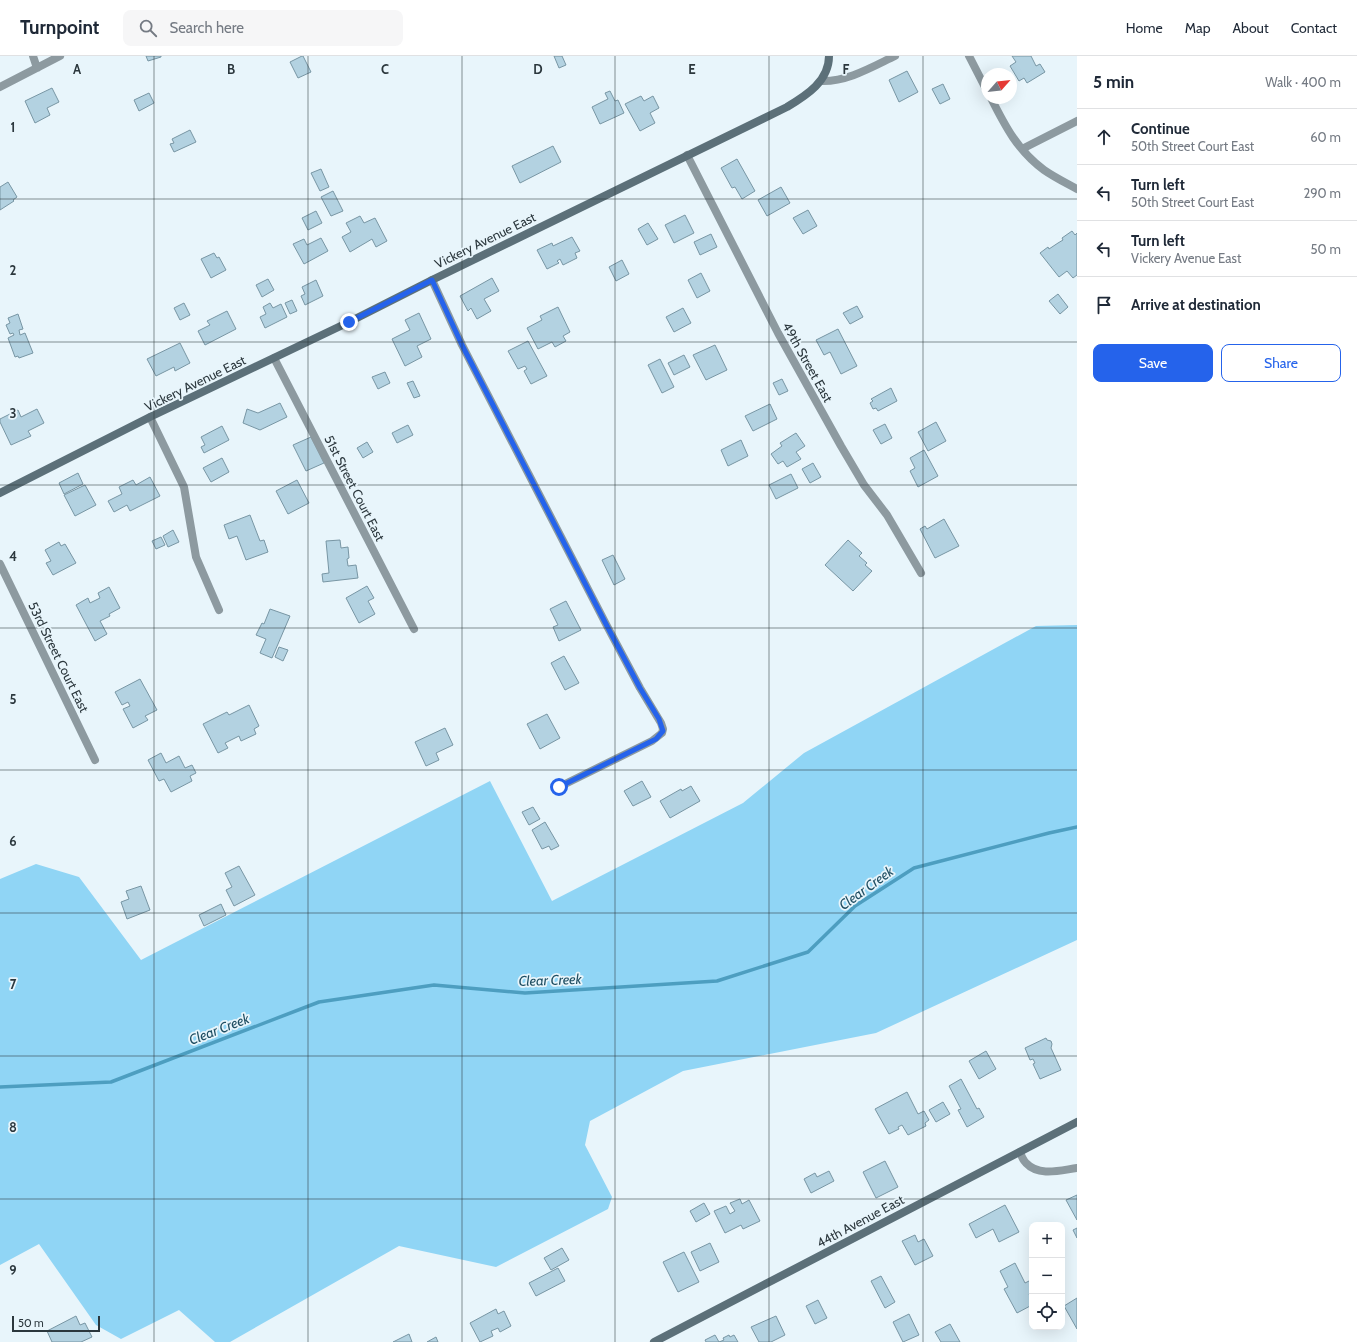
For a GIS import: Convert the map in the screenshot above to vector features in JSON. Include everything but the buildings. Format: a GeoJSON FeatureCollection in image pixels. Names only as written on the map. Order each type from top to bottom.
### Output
{"type":"FeatureCollection","features":[{"type":"Feature","properties":{"kind":"street"},"geometry":{"type":"LineString","coordinates":[[33,56],[37,68]]}},
{"type":"Feature","properties":{"kind":"street"},"geometry":{"type":"LineString","coordinates":[[0,87],[60,56]]}},
{"type":"Feature","properties":{"kind":"street"},"geometry":{"type":"LineString","coordinates":[[829,56],[827,69],[821,81],[832,81],[851,76],[894,56]]}},
{"type":"Feature","properties":{"kind":"street"},"geometry":{"type":"LineString","coordinates":[[969,56],[981,79]]}},
{"type":"Feature","properties":{"kind":"street","name":"Vickery Avenue East"},"geometry":{"type":"LineString","coordinates":[[0,493],[150,417],[274,358],[787,107],[812,90],[821,81]]}},
{"type":"Feature","properties":{"kind":"street"},"geometry":{"type":"LineString","coordinates":[[994,104],[1009,133],[1022,149],[1044,170],[1077,189]]}},
{"type":"Feature","properties":{"kind":"street"},"geometry":{"type":"LineString","coordinates":[[1022,149],[1077,121]]}},
{"type":"Feature","properties":{"kind":"street","name":"49th Street East"},"geometry":{"type":"LineString","coordinates":[[687,155],[778,333],[841,446],[864,485],[887,515],[921,573]]}},
{"type":"Feature","properties":{"kind":"street"},"geometry":{"type":"LineString","coordinates":[[432,280],[462,345],[607,626],[640,688],[663,727],[661,735],[652,741],[559,787]]}},
{"type":"Feature","properties":{"kind":"street","name":"51st Street Court East"},"geometry":{"type":"LineString","coordinates":[[274,358],[414,629]]}},
{"type":"Feature","properties":{"kind":"street"},"geometry":{"type":"LineString","coordinates":[[150,417],[184,487],[196,557],[218,610]]}},
{"type":"Feature","properties":{"kind":"street","name":"53rd Street Court East"},"geometry":{"type":"LineString","coordinates":[[0,564],[96,760]]}},
{"type":"Feature","properties":{"kind":"street","name":"44th Avenue East"},"geometry":{"type":"LineString","coordinates":[[654,1342],[1077,1122]]}},
{"type":"Feature","properties":{"kind":"street"},"geometry":{"type":"LineString","coordinates":[[1020,1152],[1026,1163],[1041,1172],[1052,1172],[1077,1168]]}},
{"type":"Feature","properties":{"kind":"shaded area"},"geometry":{"type":"Polygon","coordinates":[[[1077,625],[1077,940],[876,1033],[683,1071],[590,1121],[585,1145],[612,1197],[608,1209],[496,1267],[399,1246],[230,1342],[215,1342],[179,1310],[121,1339],[96,1325],[39,1244],[0,1265],[0,879],[36,864],[79,877],[141,960],[490,781],[552,901],[743,803],[804,753],[1036,626],[1077,625]]]}},
{"type":"Feature","properties":{"kind":"waterway","name":"Clear Creek"},"geometry":{"type":"LineString","coordinates":[[0,1087],[111,1082],[319,1002],[434,985],[525,993],[717,981],[808,952],[855,906],[914,868],[1077,827]]}},
{"type":"Feature","properties":{"kind":"route"},"geometry":{"type":"LineString","coordinates":[[349,322],[432,280],[462,345],[607,626],[646,700],[663,727],[661,735],[656,739],[559,787]]}}]}
